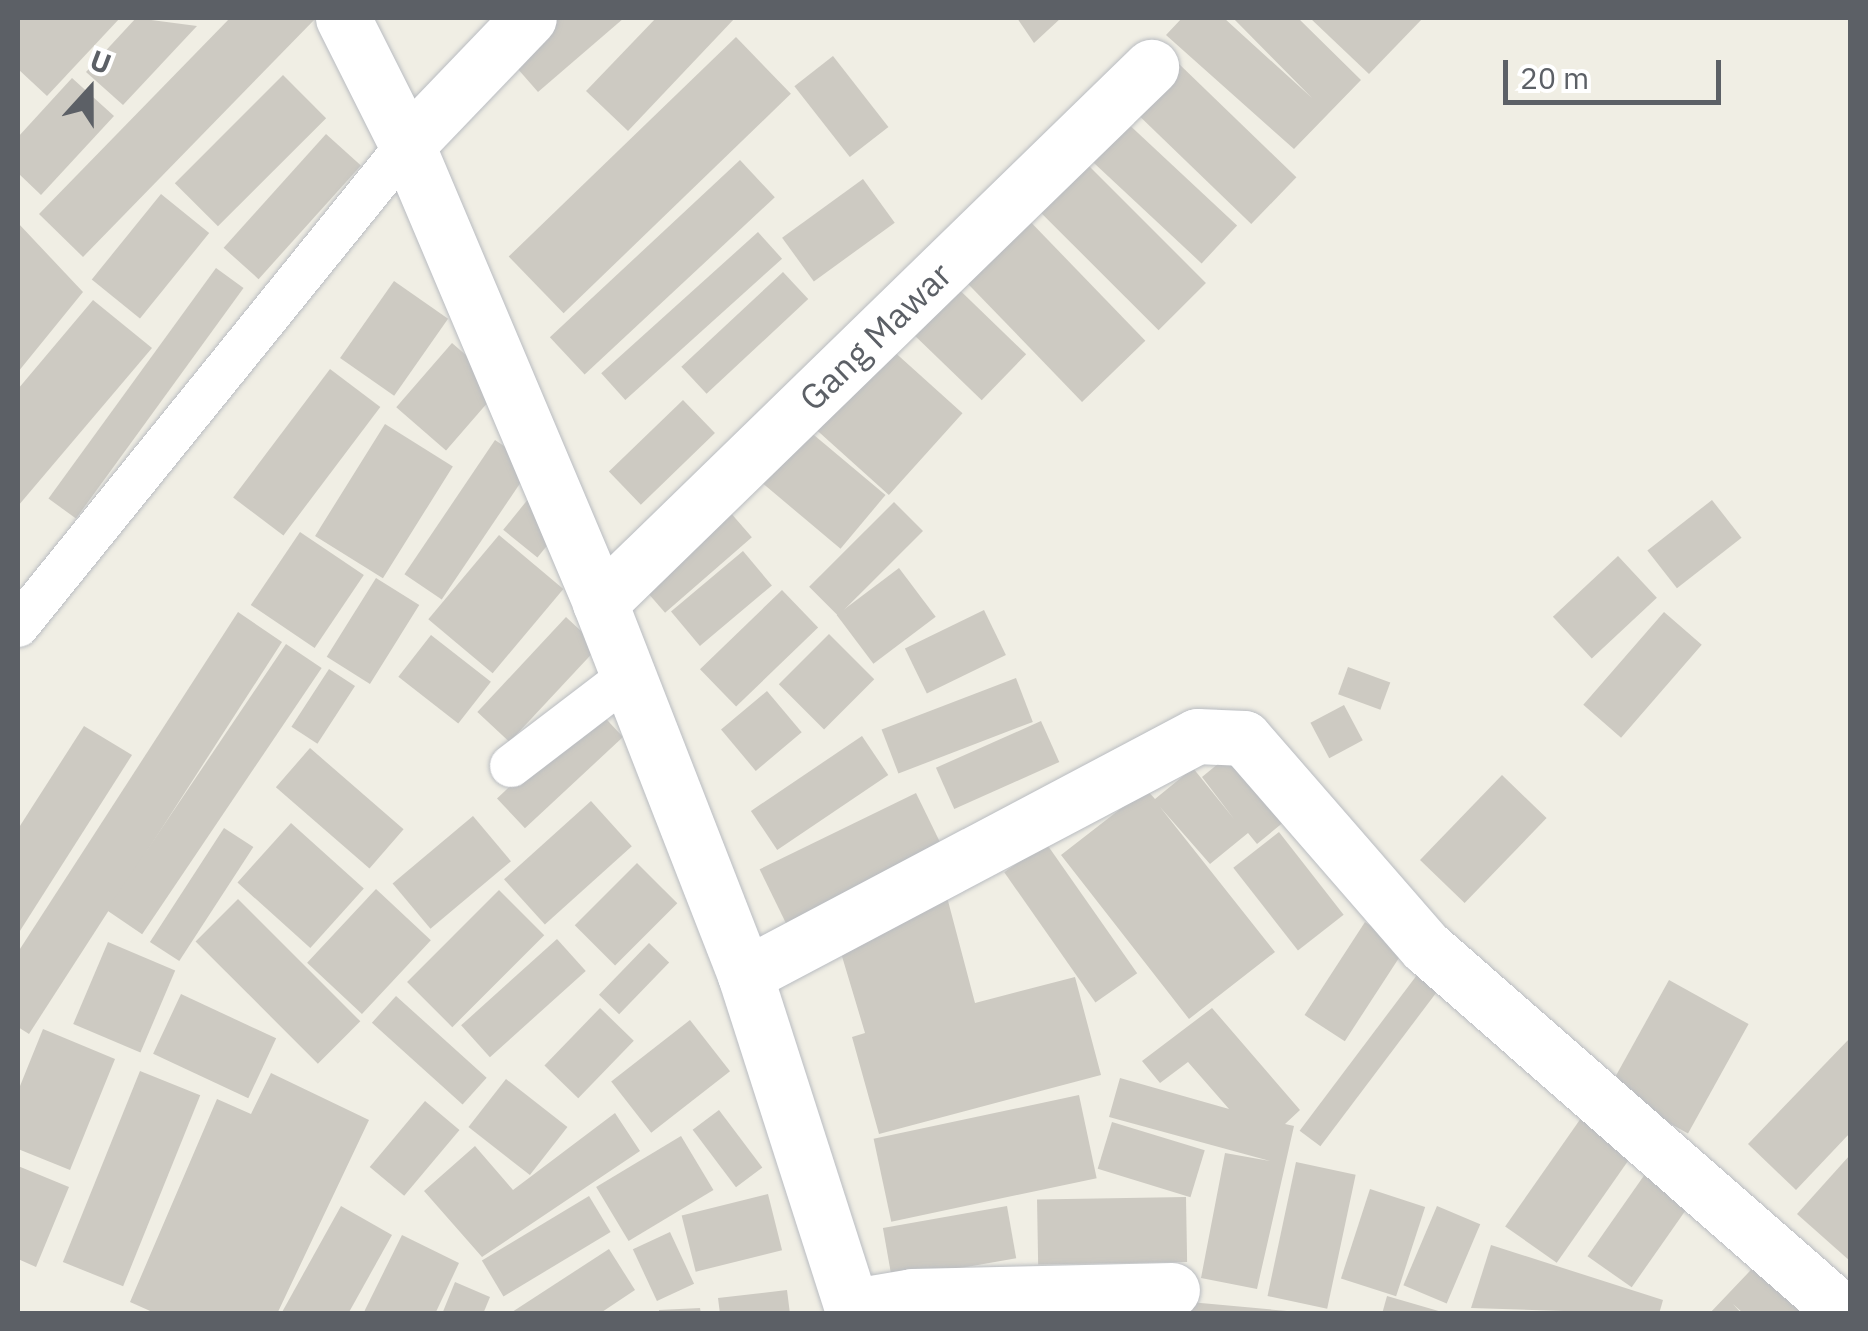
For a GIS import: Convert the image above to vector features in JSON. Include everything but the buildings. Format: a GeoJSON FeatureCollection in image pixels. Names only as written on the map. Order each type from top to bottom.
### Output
{"type":"FeatureCollection","features":[{"type":"Feature","properties":{"kind":"street"},"geometry":{"type":"LineString","coordinates":[[343,18],[407,145],[600,603],[744,975],[854,1310],[912,1296],[1172,1290]]}},
{"type":"Feature","properties":{"kind":"street"},"geometry":{"type":"LineString","coordinates":[[407,145],[529,18]]}},
{"type":"Feature","properties":{"kind":"street","name":"Gang Mawar"},"geometry":{"type":"LineString","coordinates":[[600,603],[1151,68]]}},
{"type":"Feature","properties":{"kind":"street"},"geometry":{"type":"LineString","coordinates":[[744,975],[1197,736],[1244,738],[1426,948],[1845,1314]]}},
{"type":"Feature","properties":{"kind":"lane"},"geometry":{"type":"LineString","coordinates":[[18,626],[407,145]]}},
{"type":"Feature","properties":{"kind":"lane"},"geometry":{"type":"LineString","coordinates":[[512,766],[626,678]]}}]}
